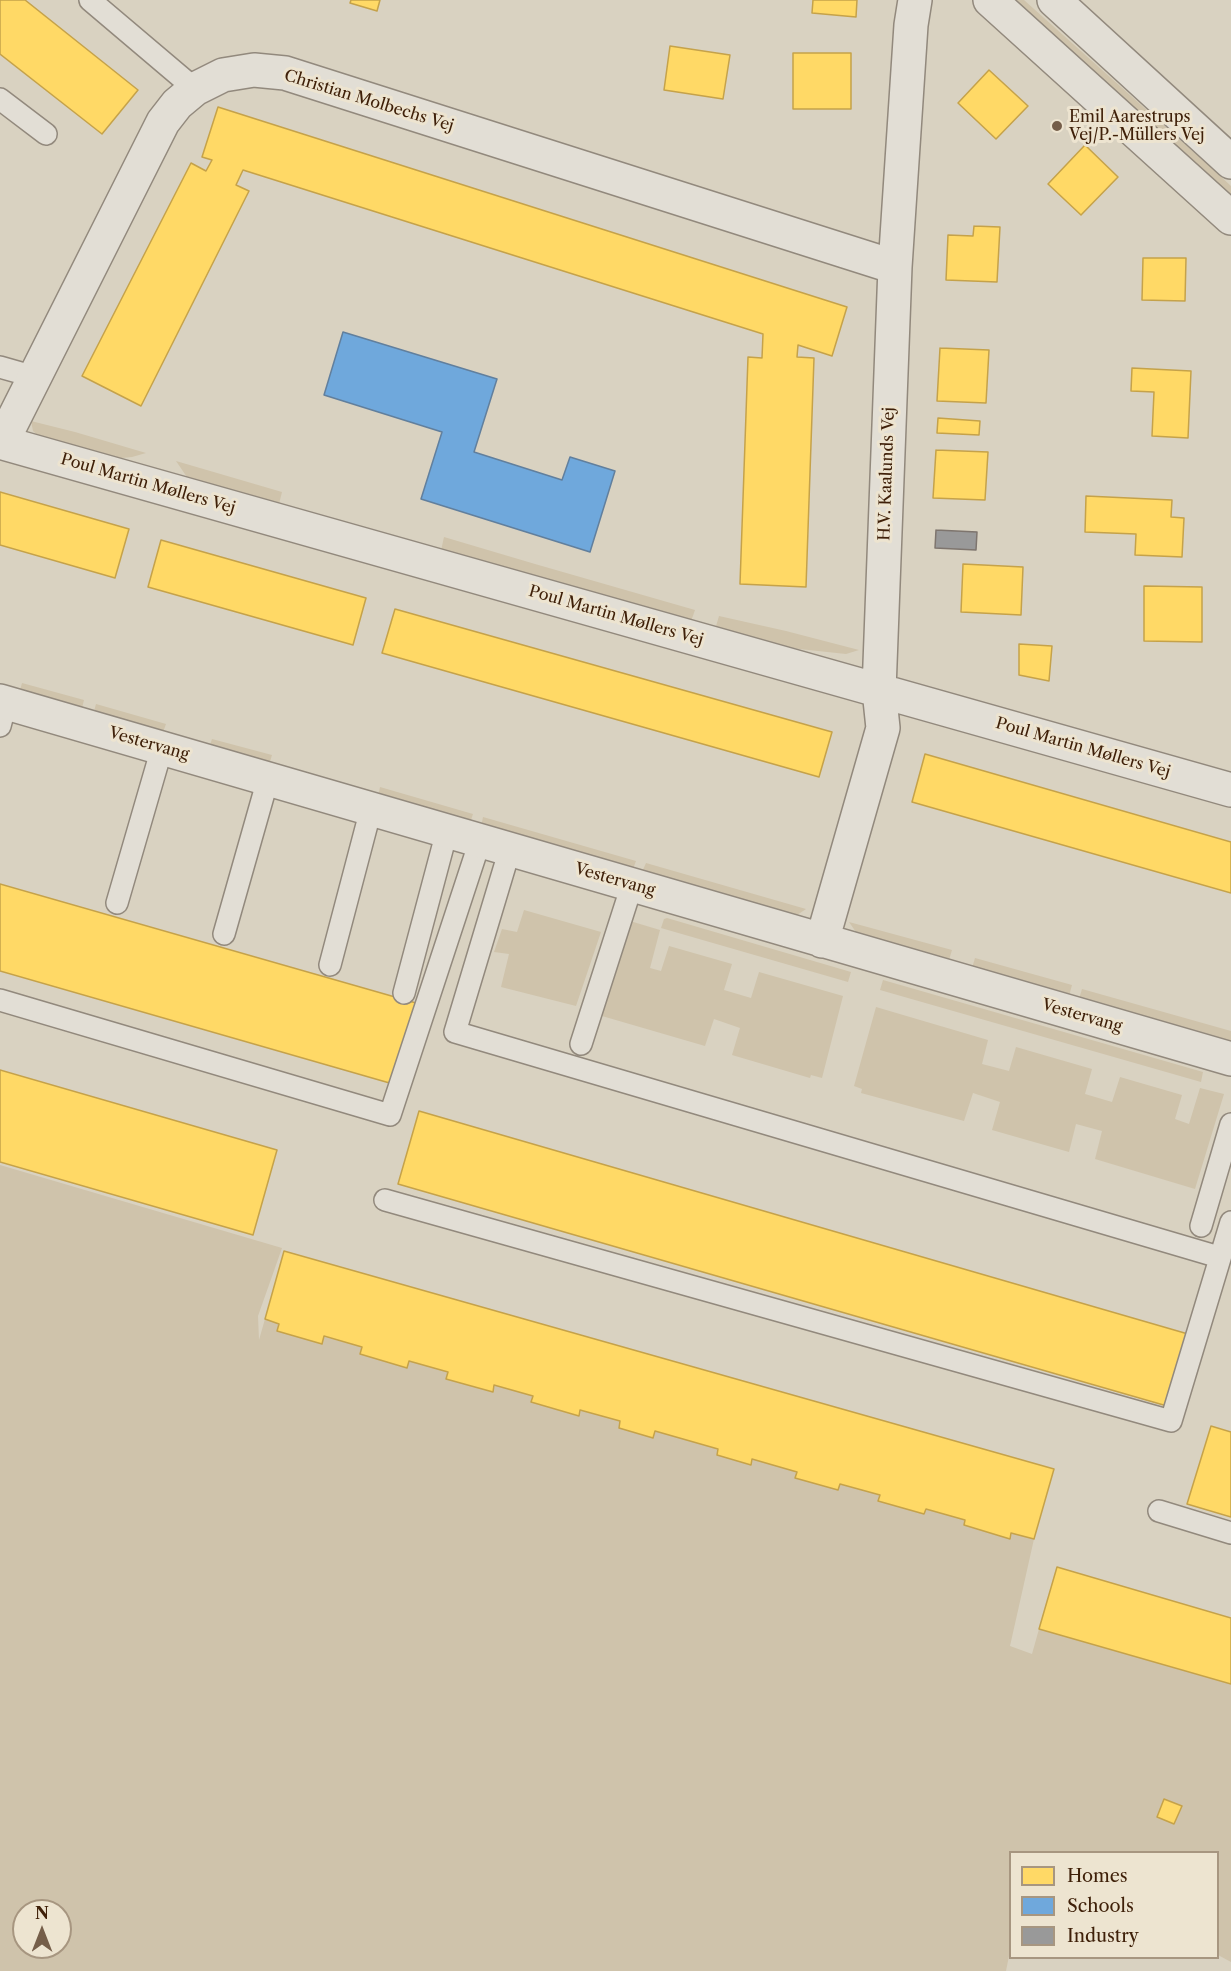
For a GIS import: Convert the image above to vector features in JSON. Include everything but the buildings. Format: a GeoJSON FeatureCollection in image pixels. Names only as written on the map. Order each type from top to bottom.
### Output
{"type":"FeatureCollection","features":[{"type":"Feature","properties":{"kind":"street","name":"H.V. Kaalunds Vej"},"geometry":{"type":"LineString","coordinates":[[822,941],[883,728],[879,690],[895,267],[911,25],[915,0]]}},
{"type":"Feature","properties":{"kind":"street"},"geometry":{"type":"LineString","coordinates":[[990,0],[1231,218]]}},
{"type":"Feature","properties":{"kind":"street"},"geometry":{"type":"LineString","coordinates":[[1054,0],[1231,162]]}},
{"type":"Feature","properties":{"kind":"street","name":"Christian Molbechs Vej"},"geometry":{"type":"LineString","coordinates":[[1,442],[163,122],[177,104],[195,89],[223,75],[254,70],[285,73],[895,267]]}},
{"type":"Feature","properties":{"kind":"street","name":"Poul Martin Møllers Vej"},"geometry":{"type":"LineString","coordinates":[[1,442],[1231,790]]}},
{"type":"Feature","properties":{"kind":"street","name":"Vestervang"},"geometry":{"type":"LineString","coordinates":[[2,710],[162,748],[1231,1059]]}},
{"type":"Feature","properties":{"kind":"lane"},"geometry":{"type":"LineString","coordinates":[[90,0],[195,89]]}},
{"type":"Feature","properties":{"kind":"lane"},"geometry":{"type":"LineString","coordinates":[[0,99],[46,134]]}},
{"type":"Feature","properties":{"kind":"lane"},"geometry":{"type":"LineString","coordinates":[[0,367],[35,377]]}},
{"type":"Feature","properties":{"kind":"lane"},"geometry":{"type":"LineString","coordinates":[[117,903],[162,748]]}},
{"type":"Feature","properties":{"kind":"lane"},"geometry":{"type":"LineString","coordinates":[[224,934],[268,779]]}},
{"type":"Feature","properties":{"kind":"lane"},"geometry":{"type":"LineString","coordinates":[[330,965],[371,809]]}},
{"type":"Feature","properties":{"kind":"lane"},"geometry":{"type":"LineString","coordinates":[[404,993],[447,831]]}},
{"type":"Feature","properties":{"kind":"lane"},"geometry":{"type":"LineString","coordinates":[[0,1000],[390,1115],[495,845]]}},
{"type":"Feature","properties":{"kind":"lane"},"geometry":{"type":"LineString","coordinates":[[495,845],[455,1032],[1220,1257]]}},
{"type":"Feature","properties":{"kind":"lane"},"geometry":{"type":"LineString","coordinates":[[581,1044],[632,885]]}},
{"type":"Feature","properties":{"kind":"lane"},"geometry":{"type":"LineString","coordinates":[[1201,1226],[1231,1124]]}},
{"type":"Feature","properties":{"kind":"lane"},"geometry":{"type":"LineString","coordinates":[[385,1200],[1171,1421],[1231,1222]]}},
{"type":"Feature","properties":{"kind":"lane"},"geometry":{"type":"LineString","coordinates":[[1159,1511],[1231,1533]]}},
{"type":"Feature","properties":{"kind":"shaded area"},"geometry":{"type":"Polygon","coordinates":[[[1014,0],[1024,0],[1217,173],[1231,186],[1231,196],[1014,0]]]}},
{"type":"Feature","properties":{"kind":"shaded area"},"geometry":{"type":"Polygon","coordinates":[[[31,421],[146,453],[111,459],[41,439],[33,431],[31,421]]]}},
{"type":"Feature","properties":{"kind":"shaded area"},"geometry":{"type":"Polygon","coordinates":[[[176,461],[282,492],[278,508],[191,483],[176,461]]]}},
{"type":"Feature","properties":{"kind":"shaded area"},"geometry":{"type":"Polygon","coordinates":[[[444,537],[695,610],[689,627],[440,555],[444,537]]]}},
{"type":"Feature","properties":{"kind":"shaded area"},"geometry":{"type":"Polygon","coordinates":[[[719,616],[859,650],[846,654],[731,638],[714,633],[719,616]]]}},
{"type":"Feature","properties":{"kind":"shaded area"},"geometry":{"type":"Polygon","coordinates":[[[22,683],[84,700],[81,712],[19,694],[22,683]]]}},
{"type":"Feature","properties":{"kind":"shaded area"},"geometry":{"type":"Polygon","coordinates":[[[96,704],[166,724],[162,735],[93,715],[96,704]]]}},
{"type":"Feature","properties":{"kind":"shaded area"},"geometry":{"type":"Polygon","coordinates":[[[212,739],[272,755],[269,765],[209,748],[212,739]]]}},
{"type":"Feature","properties":{"kind":"shaded area"},"geometry":{"type":"Polygon","coordinates":[[[380,787],[473,814],[470,823],[378,797],[380,787]]]}},
{"type":"Feature","properties":{"kind":"shaded area"},"geometry":{"type":"Polygon","coordinates":[[[483,817],[636,861],[633,869],[481,827],[483,817]]]}},
{"type":"Feature","properties":{"kind":"shaded area"},"geometry":{"type":"Polygon","coordinates":[[[646,863],[806,909],[797,915],[790,915],[642,872],[646,863]]]}},
{"type":"Feature","properties":{"kind":"shaded area"},"geometry":{"type":"Polygon","coordinates":[[[524,910],[601,932],[576,1006],[501,987],[509,954],[494,952],[502,929],[517,932],[524,910]]]}},
{"type":"Feature","properties":{"kind":"shaded area"},"geometry":{"type":"Polygon","coordinates":[[[664,919],[851,972],[848,982],[661,928],[664,919]]]}},
{"type":"Feature","properties":{"kind":"shaded area"},"geometry":{"type":"Polygon","coordinates":[[[630,921],[660,930],[650,968],[661,971],[669,946],[732,964],[724,990],[751,998],[759,972],[843,996],[822,1078],[811,1075],[810,1078],[732,1055],[740,1028],[714,1019],[705,1046],[602,1016],[630,921]]]}},
{"type":"Feature","properties":{"kind":"shaded area"},"geometry":{"type":"Polygon","coordinates":[[[849,922],[952,950],[949,960],[858,935],[849,922]]]}},
{"type":"Feature","properties":{"kind":"shaded area"},"geometry":{"type":"Polygon","coordinates":[[[975,958],[1072,985],[1069,996],[972,968],[975,958]]]}},
{"type":"Feature","properties":{"kind":"shaded area"},"geometry":{"type":"Polygon","coordinates":[[[883,980],[1203,1072],[1201,1082],[880,990],[883,980]]]}},
{"type":"Feature","properties":{"kind":"shaded area"},"geometry":{"type":"Polygon","coordinates":[[[1082,989],[1231,1031],[1231,1043],[1079,999],[1082,989]]]}},
{"type":"Feature","properties":{"kind":"shaded area"},"geometry":{"type":"Polygon","coordinates":[[[876,1007],[988,1040],[982,1064],[1009,1071],[1016,1047],[1092,1069],[1085,1094],[1112,1102],[1120,1077],[1182,1095],[1175,1119],[1189,1124],[1200,1088],[1224,1094],[1195,1189],[1095,1159],[1102,1131],[1076,1124],[1069,1152],[992,1130],[1000,1102],[973,1093],[964,1121],[861,1093],[862,1089],[854,1086],[876,1007]]]}},
{"type":"Feature","properties":{"kind":"shaded area"},"geometry":{"type":"Polygon","coordinates":[[[0,1165],[282,1248],[258,1316],[259,1340],[265,1319],[279,1324],[277,1331],[322,1343],[324,1337],[362,1347],[361,1354],[407,1368],[409,1361],[448,1372],[493,1391],[494,1385],[533,1396],[531,1402],[578,1416],[580,1410],[620,1421],[619,1428],[655,1431],[718,1449],[717,1455],[750,1465],[752,1459],[797,1472],[795,1478],[838,1490],[840,1484],[880,1495],[878,1501],[926,1509],[965,1520],[964,1525],[1009,1538],[1011,1533],[1034,1539],[1010,1646],[1032,1654],[1039,1629],[1231,1684],[1231,1962],[1219,1956],[1219,1851],[1009,1851],[1009,1956],[1006,1971],[0,1971],[0,1165]]]}},
{"type":"Feature","properties":{"kind":"place","name":"Emil Aarestrups Vej/P.-Müllers Vej"},"geometry":{"type":"Point","coordinates":[1057,126]}}]}
